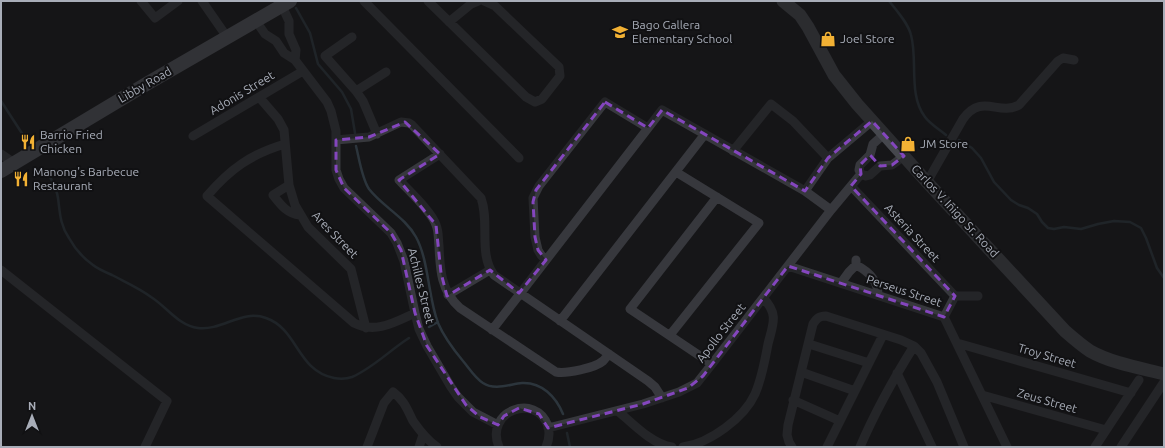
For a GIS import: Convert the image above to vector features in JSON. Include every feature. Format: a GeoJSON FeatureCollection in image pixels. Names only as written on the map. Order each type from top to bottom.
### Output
{"type":"FeatureCollection","features":[{"type":"Feature","properties":{"kind":"main road","name":"Carlos V. Iñigo Sr. Road"},"geometry":{"type":"LineString","coordinates":[[783,1],[800,15],[834,75],[872,120],[927,182],[1065,331],[1090,351],[1107,358],[1164,374]]}},
{"type":"Feature","properties":{"kind":"main road","name":"Libby Road"},"geometry":{"type":"LineString","coordinates":[[1,171],[286,3]]}},
{"type":"Feature","properties":{"kind":"street"},"geometry":{"type":"LineString","coordinates":[[141,1],[155,18],[178,1]]}},
{"type":"Feature","properties":{"kind":"street"},"geometry":{"type":"LineString","coordinates":[[202,1],[227,37]]}},
{"type":"Feature","properties":{"kind":"street"},"geometry":{"type":"LineString","coordinates":[[364,1],[519,158]]}},
{"type":"Feature","properties":{"kind":"street"},"geometry":{"type":"LineString","coordinates":[[428,1],[526,97],[535,102],[542,99],[560,76],[559,67],[495,6],[484,1]]}},
{"type":"Feature","properties":{"kind":"street"},"geometry":{"type":"LineString","coordinates":[[449,22],[471,4],[478,1]]}},
{"type":"Feature","properties":{"kind":"street"},"geometry":{"type":"LineString","coordinates":[[286,3],[289,21],[289,34],[296,50],[295,60]]}},
{"type":"Feature","properties":{"kind":"street","name":"Achilles Street"},"geometry":{"type":"LineString","coordinates":[[256,21],[265,34],[276,41],[284,53],[295,60],[304,70],[331,110],[336,131],[336,170],[339,179],[344,188],[390,233],[397,243],[404,261],[414,313],[423,338],[458,397],[473,412],[498,425]]}},
{"type":"Feature","properties":{"kind":"street"},"geometry":{"type":"LineString","coordinates":[[276,41],[289,34]]}},
{"type":"Feature","properties":{"kind":"street"},"geometry":{"type":"LineString","coordinates":[[352,37],[325,56],[356,91],[368,112],[377,134]]}},
{"type":"Feature","properties":{"kind":"street"},"geometry":{"type":"LineString","coordinates":[[927,182],[963,119],[970,110],[984,105],[1012,108],[1019,105],[1058,61],[1063,58],[1074,60]]}},
{"type":"Feature","properties":{"kind":"street","name":"Adonis Street"},"geometry":{"type":"LineString","coordinates":[[193,136],[304,70]]}},
{"type":"Feature","properties":{"kind":"street"},"geometry":{"type":"LineString","coordinates":[[356,91],[386,72]]}},
{"type":"Feature","properties":{"kind":"street","name":"Ares Street"},"geometry":{"type":"LineString","coordinates":[[259,97],[281,124],[285,134],[289,185],[293,200],[300,215],[308,226],[351,269],[366,328]]}},
{"type":"Feature","properties":{"kind":"street"},"geometry":{"type":"LineString","coordinates":[[546,260],[538,250],[535,237],[533,202],[534,194],[539,186],[605,102],[648,128]]}},
{"type":"Feature","properties":{"kind":"street"},"geometry":{"type":"LineString","coordinates":[[733,150],[770,104],[793,121],[828,158]]}},
{"type":"Feature","properties":{"kind":"street"},"geometry":{"type":"LineString","coordinates":[[492,330],[519,293],[662,110],[805,191],[831,210]]}},
{"type":"Feature","properties":{"kind":"street"},"geometry":{"type":"LineString","coordinates":[[805,191],[828,158],[872,120]]}},
{"type":"Feature","properties":{"kind":"street"},"geometry":{"type":"LineString","coordinates":[[336,140],[361,138],[377,134],[397,124],[405,122],[412,125],[482,198],[487,258],[490,270],[499,280],[648,381],[655,387],[662,398]]}},
{"type":"Feature","properties":{"kind":"street"},"geometry":{"type":"LineString","coordinates":[[560,321],[705,134]]}},
{"type":"Feature","properties":{"kind":"street","name":"Apollo Street"},"geometry":{"type":"LineString","coordinates":[[548,428],[618,411],[662,398],[697,383],[831,210],[861,174],[859,170],[860,165],[870,155],[873,144],[884,134]]}},
{"type":"Feature","properties":{"kind":"street"},"geometry":{"type":"LineString","coordinates":[[285,144],[260,153],[235,168],[226,175],[207,196],[354,323],[366,328],[380,327],[414,313]]}},
{"type":"Feature","properties":{"kind":"street"},"geometry":{"type":"LineString","coordinates":[[1,154],[14,163]]}},
{"type":"Feature","properties":{"kind":"street"},"geometry":{"type":"LineString","coordinates":[[440,154],[399,180],[430,214],[436,225],[441,273],[448,295],[460,308],[556,372],[565,373],[594,365],[603,361],[609,354]]}},
{"type":"Feature","properties":{"kind":"street"},"geometry":{"type":"LineString","coordinates":[[870,155],[880,166]]}},
{"type":"Feature","properties":{"kind":"street"},"geometry":{"type":"LineString","coordinates":[[861,174],[866,176],[870,175],[880,166],[892,165],[904,156]]}},
{"type":"Feature","properties":{"kind":"street"},"geometry":{"type":"LineString","coordinates":[[670,335],[759,223],[676,172]]}},
{"type":"Feature","properties":{"kind":"street"},"geometry":{"type":"LineString","coordinates":[[289,185],[273,195],[287,211],[295,215],[300,215]]}},
{"type":"Feature","properties":{"kind":"street","name":"Asteria Street"},"geometry":{"type":"LineString","coordinates":[[851,186],[955,296]]}},
{"type":"Feature","properties":{"kind":"street"},"geometry":{"type":"LineString","coordinates":[[712,364],[630,308],[716,197]]}},
{"type":"Feature","properties":{"kind":"street"},"geometry":{"type":"LineString","coordinates":[[841,283],[856,262],[873,279],[878,295]]}},
{"type":"Feature","properties":{"kind":"street","name":"Perseus Street"},"geometry":{"type":"LineString","coordinates":[[788,266],[944,316],[982,395],[1009,446]]}},
{"type":"Feature","properties":{"kind":"street"},"geometry":{"type":"LineString","coordinates":[[1,270],[167,401],[145,447]]}},
{"type":"Feature","properties":{"kind":"street"},"geometry":{"type":"LineString","coordinates":[[448,295],[490,270]]}},
{"type":"Feature","properties":{"kind":"street"},"geometry":{"type":"LineString","coordinates":[[944,316],[955,296],[978,296]]}},
{"type":"Feature","properties":{"kind":"street"},"geometry":{"type":"LineString","coordinates":[[683,447],[699,443],[724,429],[744,409],[755,395],[764,364],[773,320],[770,305],[763,298]]}},
{"type":"Feature","properties":{"kind":"street"},"geometry":{"type":"LineString","coordinates":[[792,447],[787,435],[793,400],[809,344],[813,324],[816,318],[826,316],[901,340],[914,346],[921,353],[937,382],[964,447]]}},
{"type":"Feature","properties":{"kind":"street"},"geometry":{"type":"LineString","coordinates":[[828,447],[883,335]]}},
{"type":"Feature","properties":{"kind":"street","name":"Troy Street"},"geometry":{"type":"LineString","coordinates":[[957,343],[1130,393]]}},
{"type":"Feature","properties":{"kind":"street"},"geometry":{"type":"LineString","coordinates":[[809,344],[869,363]]}},
{"type":"Feature","properties":{"kind":"street"},"geometry":{"type":"LineString","coordinates":[[860,447],[866,432],[897,373],[914,346]]}},
{"type":"Feature","properties":{"kind":"street"},"geometry":{"type":"LineString","coordinates":[[801,372],[855,391]]}},
{"type":"Feature","properties":{"kind":"street"},"geometry":{"type":"LineString","coordinates":[[897,373],[929,446]]}},
{"type":"Feature","properties":{"kind":"street"},"geometry":{"type":"LineString","coordinates":[[1095,447],[1139,380]]}},
{"type":"Feature","properties":{"kind":"street"},"geometry":{"type":"LineString","coordinates":[[1121,447],[1164,382]]}},
{"type":"Feature","properties":{"kind":"street"},"geometry":{"type":"LineString","coordinates":[[367,447],[384,403],[393,392],[403,401],[423,435],[437,447]]}},
{"type":"Feature","properties":{"kind":"street","name":"Zeus Street"},"geometry":{"type":"LineString","coordinates":[[982,395],[1106,430]]}},
{"type":"Feature","properties":{"kind":"street"},"geometry":{"type":"LineString","coordinates":[[793,400],[840,421]]}},
{"type":"Feature","properties":{"kind":"street"},"geometry":{"type":"LineString","coordinates":[[499,447],[496,436],[500,420],[508,412],[524,408],[540,414],[546,423],[549,439],[546,447]]}},
{"type":"Feature","properties":{"kind":"street"},"geometry":{"type":"LineString","coordinates":[[618,411],[650,437],[664,445],[672,447]]}},
{"type":"Feature","properties":{"kind":"street"},"geometry":{"type":"LineString","coordinates":[[419,447],[423,435]]}},
{"type":"Feature","properties":{"kind":"highlighted area"},"geometry":{"type":"Polygon","coordinates":[[[605,102],[648,128],[662,110],[805,191],[828,158],[872,121],[904,156],[892,165],[880,166],[870,155],[860,165],[861,174],[851,186],[955,296],[944,317],[788,266],[703,376],[688,388],[643,404],[548,428],[539,414],[519,408],[504,416],[498,425],[480,417],[466,405],[427,346],[415,313],[401,250],[391,233],[344,188],[336,170],[336,140],[369,137],[405,122],[440,154],[399,180],[436,225],[441,273],[447,296],[490,270],[519,293],[546,260],[538,250],[535,237],[533,202],[536,190],[605,102]]]}},
{"type":"Feature","properties":{"kind":"waterway"},"geometry":{"type":"LineString","coordinates":[[889,1],[899,13],[910,31],[914,55],[915,88],[920,108],[927,120],[946,135]]}},
{"type":"Feature","properties":{"kind":"waterway"},"geometry":{"type":"LineString","coordinates":[[296,8],[310,33],[318,64],[342,92],[351,109],[355,133]]}},
{"type":"Feature","properties":{"kind":"waterway"},"geometry":{"type":"LineString","coordinates":[[1,101],[25,138]]}},
{"type":"Feature","properties":{"kind":"waterway"},"geometry":{"type":"LineString","coordinates":[[959,140],[972,148],[981,158],[994,182],[1011,200],[1037,214],[1048,228],[1054,229],[1064,227],[1081,229],[1114,221],[1130,222],[1141,228],[1157,268],[1164,278]]}},
{"type":"Feature","properties":{"kind":"waterway"},"geometry":{"type":"LineString","coordinates":[[356,146],[363,174],[369,189],[406,224],[416,237],[424,257],[432,302],[438,323],[456,352],[475,376],[483,383],[492,387],[522,383],[536,385],[552,396],[563,414]]}},
{"type":"Feature","properties":{"kind":"waterway"},"geometry":{"type":"LineString","coordinates":[[48,173],[57,191],[61,219],[64,228],[71,242],[80,253],[97,268],[132,285],[157,301],[179,320],[191,327],[207,328],[249,316],[266,318],[277,323],[285,331],[312,367],[322,374],[338,379],[350,378],[360,373],[409,338]]}},
{"type":"Feature","properties":{"kind":"waterway"},"geometry":{"type":"LineString","coordinates":[[429,327],[438,322]]}},
{"type":"Feature","properties":{"kind":"waterway"},"geometry":{"type":"LineString","coordinates":[[567,433],[570,447]]}},
{"type":"Feature","properties":{"kind":"place","name":"Bago Gallera Elementary School"},"geometry":{"type":"Point","coordinates":[620,32]}},
{"type":"Feature","properties":{"kind":"place","name":"Joel Store"},"geometry":{"type":"Point","coordinates":[828,39]}},
{"type":"Feature","properties":{"kind":"place","name":"Barrio Fried Chicken"},"geometry":{"type":"Point","coordinates":[28,142]}},
{"type":"Feature","properties":{"kind":"place","name":"JM Store"},"geometry":{"type":"Point","coordinates":[908,144]}},
{"type":"Feature","properties":{"kind":"place","name":"Manong's Barbecue Restaurant"},"geometry":{"type":"Point","coordinates":[21,179]}}]}
